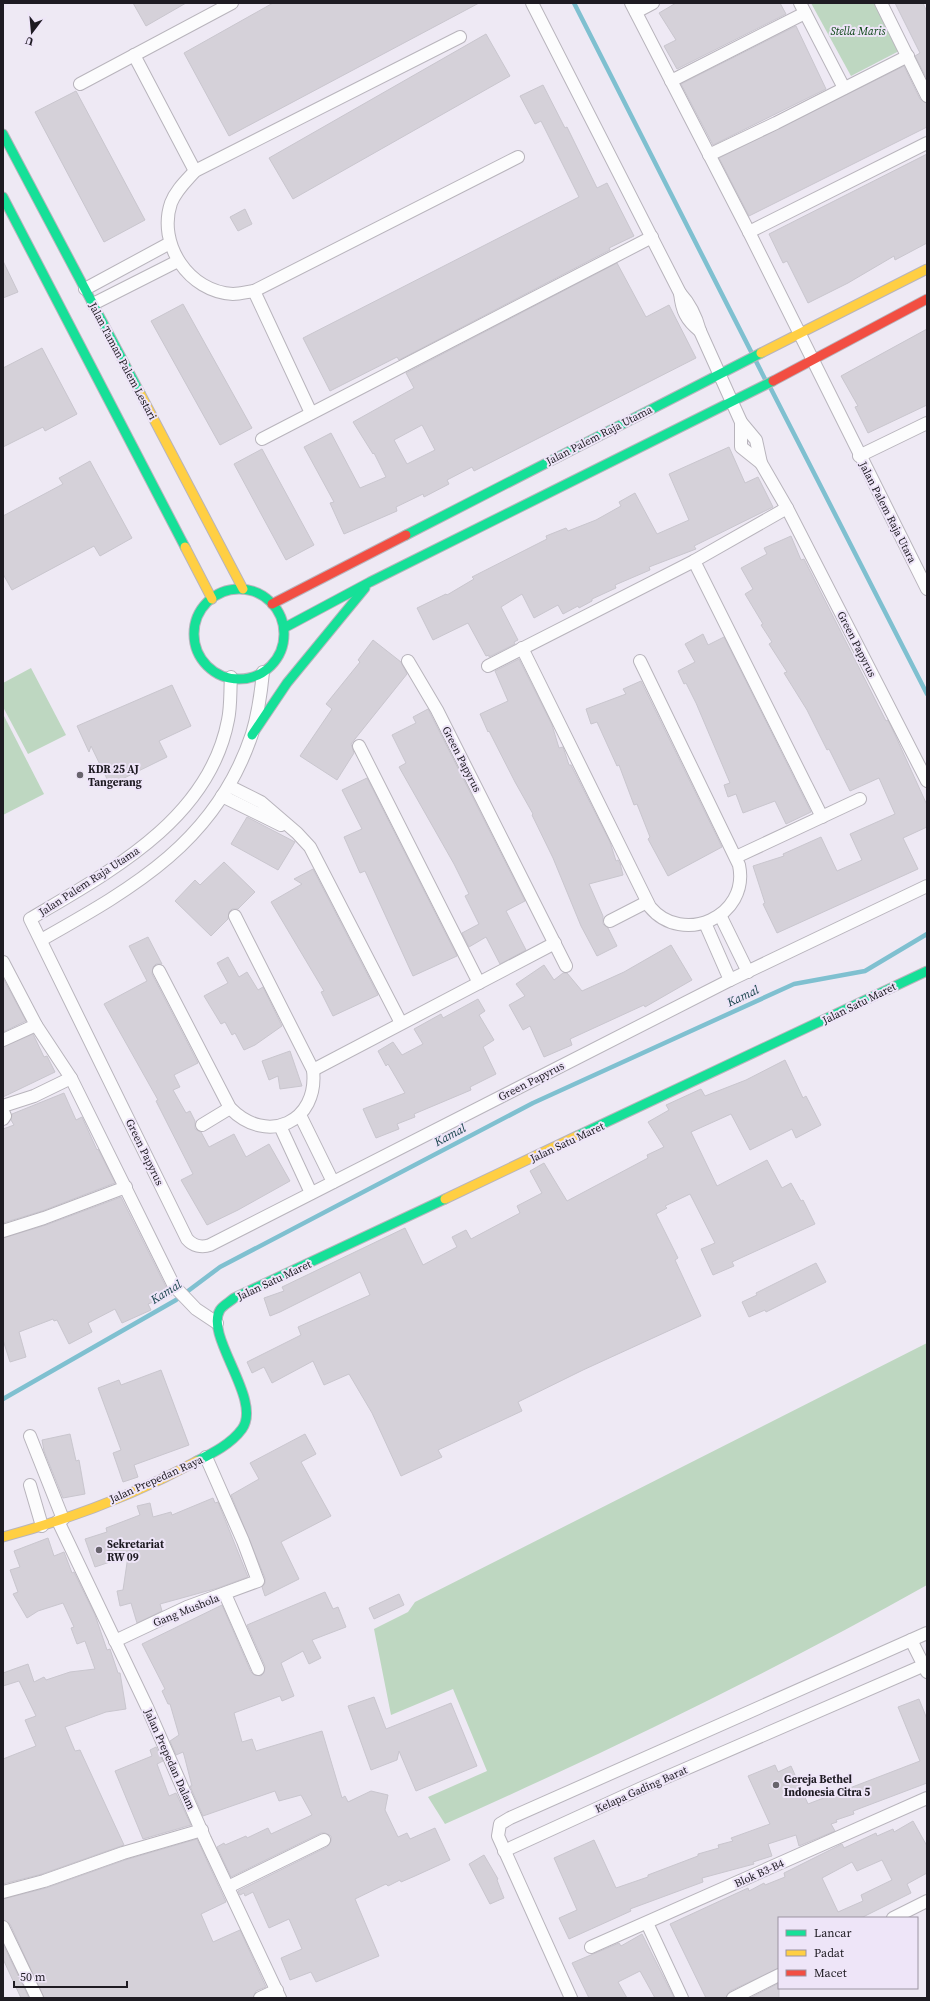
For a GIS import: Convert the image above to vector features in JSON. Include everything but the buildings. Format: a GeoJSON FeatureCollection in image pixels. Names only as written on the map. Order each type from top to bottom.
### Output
{"type":"FeatureCollection","features":[{"type":"Feature","properties":{"kind":"street"},"geometry":{"type":"LineString","coordinates":[[80,84],[232,3]]}},
{"type":"Feature","properties":{"kind":"street"},"geometry":{"type":"LineString","coordinates":[[262,439],[652,237],[532,3]]}},
{"type":"Feature","properties":{"kind":"street"},"geometry":{"type":"LineString","coordinates":[[633,8],[653,3]]}},
{"type":"Feature","properties":{"kind":"street"},"geometry":{"type":"LineString","coordinates":[[881,3],[927,96]]}},
{"type":"Feature","properties":{"kind":"street","name":"Jalan Palem Raja Utara"},"geometry":{"type":"LineString","coordinates":[[633,8],[749,232],[859,456],[927,589]]}},
{"type":"Feature","properties":{"kind":"street"},"geometry":{"type":"LineString","coordinates":[[671,81],[803,8],[844,88]]}},
{"type":"Feature","properties":{"kind":"street"},"geometry":{"type":"LineString","coordinates":[[460,37],[195,171],[181,186],[171,203],[168,223],[170,243],[178,261],[192,278],[211,289],[232,294],[254,291],[518,156]]}},
{"type":"Feature","properties":{"kind":"street"},"geometry":{"type":"LineString","coordinates":[[134,55],[195,171]]}},
{"type":"Feature","properties":{"kind":"street"},"geometry":{"type":"LineString","coordinates":[[709,155],[908,56]]}},
{"type":"Feature","properties":{"kind":"street","name":"Jalan Taman Palem Lestari"},"geometry":{"type":"LineString","coordinates":[[3,134],[243,589]]}},
{"type":"Feature","properties":{"kind":"street"},"geometry":{"type":"LineString","coordinates":[[749,232],[927,144]]}},
{"type":"Feature","properties":{"kind":"street"},"geometry":{"type":"LineString","coordinates":[[3,197],[212,599]]}},
{"type":"Feature","properties":{"kind":"street","name":"Green Papyrus"},"geometry":{"type":"LineString","coordinates":[[652,237],[680,293],[682,310],[689,322],[700,331],[741,422],[756,440],[761,463],[787,508],[927,781]]}},
{"type":"Feature","properties":{"kind":"street"},"geometry":{"type":"LineString","coordinates":[[85,289],[170,243]]}},
{"type":"Feature","properties":{"kind":"street"},"geometry":{"type":"LineString","coordinates":[[93,304],[178,261]]}},
{"type":"Feature","properties":{"kind":"street","name":"Jalan Palem Raja Utama"},"geometry":{"type":"LineString","coordinates":[[272,604],[719,373],[799,335],[927,269]]}},
{"type":"Feature","properties":{"kind":"street"},"geometry":{"type":"LineString","coordinates":[[254,291],[311,413]]}},
{"type":"Feature","properties":{"kind":"street"},"geometry":{"type":"LineString","coordinates":[[284,628],[370,582],[789,373],[927,300]]}},
{"type":"Feature","properties":{"kind":"street","name":"Jalan Palem Raja Utara"},"geometry":{"type":"LineString","coordinates":[[859,456],[927,423]]}},
{"type":"Feature","properties":{"kind":"street"},"geometry":{"type":"LineString","coordinates":[[488,666],[694,561],[787,508]]}},
{"type":"Feature","properties":{"kind":"street"},"geometry":{"type":"LineString","coordinates":[[694,561],[822,817]]}},
{"type":"Feature","properties":{"kind":"street"},"geometry":{"type":"LineString","coordinates":[[40,940],[100,907],[152,872],[192,835],[225,791],[252,735],[292,677],[370,582]]}},
{"type":"Feature","properties":{"kind":"street"},"geometry":{"type":"LineString","coordinates":[[243,589],[259,594],[272,604],[280,615],[284,628],[281,650],[276,660],[263,672],[247,678],[231,677],[220,674],[210,668],[203,659],[196,644],[196,622],[204,606],[212,599],[227,591],[243,589]]}},
{"type":"Feature","properties":{"kind":"street"},"geometry":{"type":"LineString","coordinates":[[522,648],[647,902],[654,911],[670,921],[688,924],[704,923],[720,915],[731,904],[739,889],[741,872],[736,857],[640,661]]}},
{"type":"Feature","properties":{"kind":"street","name":"Green Papyrus"},"geometry":{"type":"LineString","coordinates":[[408,661],[437,710],[566,966]]}},
{"type":"Feature","properties":{"kind":"street"},"geometry":{"type":"LineString","coordinates":[[252,735],[259,703],[263,672]]}},
{"type":"Feature","properties":{"kind":"street","name":"Jalan Palem Raja Utama"},"geometry":{"type":"LineString","coordinates":[[40,940],[30,919],[127,860],[159,833],[184,807],[210,769],[223,738],[228,719],[231,677]]}},
{"type":"Feature","properties":{"kind":"street"},"geometry":{"type":"LineString","coordinates":[[359,746],[479,983]]}},
{"type":"Feature","properties":{"kind":"street"},"geometry":{"type":"LineString","coordinates":[[225,791],[261,802],[297,832],[310,848],[401,1024]]}},
{"type":"Feature","properties":{"kind":"street"},"geometry":{"type":"LineString","coordinates":[[736,857],[860,799]]}},
{"type":"Feature","properties":{"kind":"street","name":"Green Papyrus"},"geometry":{"type":"LineString","coordinates":[[40,940],[189,1242],[198,1246],[206,1246],[730,980],[927,886]]}},
{"type":"Feature","properties":{"kind":"street"},"geometry":{"type":"LineString","coordinates":[[610,921],[647,902]]}},
{"type":"Feature","properties":{"kind":"street"},"geometry":{"type":"LineString","coordinates":[[720,915],[748,972]]}},
{"type":"Feature","properties":{"kind":"street"},"geometry":{"type":"LineString","coordinates":[[158,971],[230,1108],[240,1118],[252,1125],[266,1128],[280,1126],[300,1115],[308,1106],[313,1094],[315,1082],[314,1070],[235,916]]}},
{"type":"Feature","properties":{"kind":"street"},"geometry":{"type":"LineString","coordinates":[[704,923],[730,980]]}},
{"type":"Feature","properties":{"kind":"street"},"geometry":{"type":"LineString","coordinates":[[314,1070],[555,943]]}},
{"type":"Feature","properties":{"kind":"street"},"geometry":{"type":"LineString","coordinates":[[3,962],[36,1025],[71,1078],[174,1286],[196,1309],[217,1323]]}},
{"type":"Feature","properties":{"kind":"street","name":"Jalan Satu Maret"},"geometry":{"type":"LineString","coordinates":[[217,1323],[220,1311],[234,1298],[927,971]]}},
{"type":"Feature","properties":{"kind":"street"},"geometry":{"type":"LineString","coordinates":[[3,1040],[36,1025]]}},
{"type":"Feature","properties":{"kind":"street"},"geometry":{"type":"LineString","coordinates":[[3,1106],[34,1096],[71,1078]]}},
{"type":"Feature","properties":{"kind":"street"},"geometry":{"type":"LineString","coordinates":[[202,1125],[230,1108]]}},
{"type":"Feature","properties":{"kind":"street"},"geometry":{"type":"LineString","coordinates":[[3,1112],[5,1116],[3,1119]]}},
{"type":"Feature","properties":{"kind":"street"},"geometry":{"type":"LineString","coordinates":[[300,1115],[333,1182]]}},
{"type":"Feature","properties":{"kind":"street"},"geometry":{"type":"LineString","coordinates":[[280,1126],[311,1193]]}},
{"type":"Feature","properties":{"kind":"street"},"geometry":{"type":"LineString","coordinates":[[3,1231],[44,1218],[126,1187]]}},
{"type":"Feature","properties":{"kind":"street","name":"Jalan Prepedan Raya"},"geometry":{"type":"LineString","coordinates":[[3,1537],[61,1520],[167,1477],[206,1457],[233,1438],[243,1428],[246,1411],[241,1386],[220,1336],[217,1323]]}},
{"type":"Feature","properties":{"kind":"street","name":"Jalan Prepedan Dalam"},"geometry":{"type":"LineString","coordinates":[[30,1436],[61,1520],[228,1887],[279,1994]]}},
{"type":"Feature","properties":{"kind":"street","name":"Gang Mushola"},"geometry":{"type":"LineString","coordinates":[[115,1640],[187,1608],[258,1581],[244,1541],[206,1457]]}},
{"type":"Feature","properties":{"kind":"street"},"geometry":{"type":"LineString","coordinates":[[30,1486],[42,1526]]}},
{"type":"Feature","properties":{"kind":"street"},"geometry":{"type":"LineString","coordinates":[[225,1594],[258,1669]]}},
{"type":"Feature","properties":{"kind":"street"},"geometry":{"type":"LineString","coordinates":[[571,1998],[504,1851],[498,1836],[500,1824],[510,1818],[927,1633]]}},
{"type":"Feature","properties":{"kind":"street"},"geometry":{"type":"LineString","coordinates":[[911,1640],[926,1668]]}},
{"type":"Feature","properties":{"kind":"street","name":"Kelapa Gading Barat"},"geometry":{"type":"LineString","coordinates":[[504,1851],[646,1786],[926,1668]]}},
{"type":"Feature","properties":{"kind":"street","name":"Blok B3-B4"},"geometry":{"type":"LineString","coordinates":[[591,1947],[927,1798]]}},
{"type":"Feature","properties":{"kind":"street"},"geometry":{"type":"LineString","coordinates":[[3,1892],[44,1881],[123,1853],[202,1830]]}},
{"type":"Feature","properties":{"kind":"street"},"geometry":{"type":"LineString","coordinates":[[228,1887],[324,1840]]}},
{"type":"Feature","properties":{"kind":"street"},"geometry":{"type":"LineString","coordinates":[[895,1917],[927,1901]]}},
{"type":"Feature","properties":{"kind":"street"},"geometry":{"type":"LineString","coordinates":[[647,1923],[682,1998]]}},
{"type":"Feature","properties":{"kind":"street"},"geometry":{"type":"LineString","coordinates":[[3,1927],[37,1998]]}},
{"type":"Feature","properties":{"kind":"street"},"geometry":{"type":"LineString","coordinates":[[733,1998],[778,1976]]}},
{"type":"Feature","properties":{"kind":"street"},"geometry":{"type":"LineString","coordinates":[[260,1998],[279,1994]]}},
{"type":"Feature","properties":{"kind":"green space","name":"Stella Maris"},"geometry":{"type":"Polygon","coordinates":[[[811,3],[874,3],[899,51],[851,76],[811,3]]]}},
{"type":"Feature","properties":{"kind":"green space"},"geometry":{"type":"Polygon","coordinates":[[[31,668],[66,735],[28,754],[3,707],[3,683],[31,668]]]}},
{"type":"Feature","properties":{"kind":"green space"},"geometry":{"type":"Polygon","coordinates":[[[3,714],[44,794],[3,815],[3,714]]]}},
{"type":"Feature","properties":{"kind":"green space"},"geometry":{"type":"Polygon","coordinates":[[[927,1343],[927,1585],[809,1649],[689,1710],[628,1740],[445,1824],[428,1797],[487,1771],[453,1689],[391,1715],[374,1629],[408,1612],[415,1602],[927,1343]]]}},
{"type":"Feature","properties":{"kind":"waterway"},"geometry":{"type":"LineString","coordinates":[[574,3],[766,381]]}},
{"type":"Feature","properties":{"kind":"waterway"},"geometry":{"type":"LineString","coordinates":[[770,387],[927,694]]}},
{"type":"Feature","properties":{"kind":"waterway","name":"Kamal"},"geometry":{"type":"LineString","coordinates":[[3,1399],[176,1300],[220,1267],[533,1103],[794,984],[865,971],[927,934]]}},
{"type":"Feature","properties":{"kind":"traffic: fast"},"geometry":{"type":"LineString","coordinates":[[3,134],[140,393]]}},
{"type":"Feature","properties":{"kind":"traffic: fast"},"geometry":{"type":"LineString","coordinates":[[3,197],[185,547]]}},
{"type":"Feature","properties":{"kind":"traffic: fast"},"geometry":{"type":"LineString","coordinates":[[406,535],[761,353]]}},
{"type":"Feature","properties":{"kind":"traffic: fast"},"geometry":{"type":"LineString","coordinates":[[284,628],[370,582],[773,381]]}},
{"type":"Feature","properties":{"kind":"traffic: fast"},"geometry":{"type":"LineString","coordinates":[[252,735],[287,683],[365,588]]}},
{"type":"Feature","properties":{"kind":"traffic: fast"},"geometry":{"type":"LineString","coordinates":[[239,589],[256,593],[271,602],[280,617],[284,634],[280,651],[271,666],[256,675],[239,679],[222,675],[207,666],[198,651],[194,634],[198,617],[207,602],[222,593],[239,589]]}},
{"type":"Feature","properties":{"kind":"traffic: fast"},"geometry":{"type":"LineString","coordinates":[[577,1136],[927,971]]}},
{"type":"Feature","properties":{"kind":"traffic: fast"},"geometry":{"type":"LineString","coordinates":[[197,1461],[233,1439],[242,1429],[246,1417],[245,1402],[240,1385],[225,1351],[220,1335],[217,1321],[221,1308],[234,1298],[445,1199]]}},
{"type":"Feature","properties":{"kind":"traffic: slow"},"geometry":{"type":"LineString","coordinates":[[761,353],[927,269]]}},
{"type":"Feature","properties":{"kind":"traffic: slow"},"geometry":{"type":"LineString","coordinates":[[140,393],[243,589]]}},
{"type":"Feature","properties":{"kind":"traffic: slow"},"geometry":{"type":"LineString","coordinates":[[185,547],[212,599]]}},
{"type":"Feature","properties":{"kind":"traffic: slow"},"geometry":{"type":"LineString","coordinates":[[445,1199],[577,1136]]}},
{"type":"Feature","properties":{"kind":"traffic: slow"},"geometry":{"type":"LineString","coordinates":[[3,1537],[102,1505],[174,1473],[197,1461]]}},
{"type":"Feature","properties":{"kind":"traffic: jam"},"geometry":{"type":"LineString","coordinates":[[773,381],[927,299]]}},
{"type":"Feature","properties":{"kind":"traffic: jam"},"geometry":{"type":"LineString","coordinates":[[272,604],[406,535]]}},
{"type":"Feature","properties":{"kind":"place","name":"KDR 25 AJ Tangerang"},"geometry":{"type":"Point","coordinates":[80,775]}},
{"type":"Feature","properties":{"kind":"place","name":"Sekretariat RW 09"},"geometry":{"type":"Point","coordinates":[99,1550]}},
{"type":"Feature","properties":{"kind":"place","name":"Gereja Bethel Indonesia Citra 5"},"geometry":{"type":"Point","coordinates":[776,1785]}}]}
